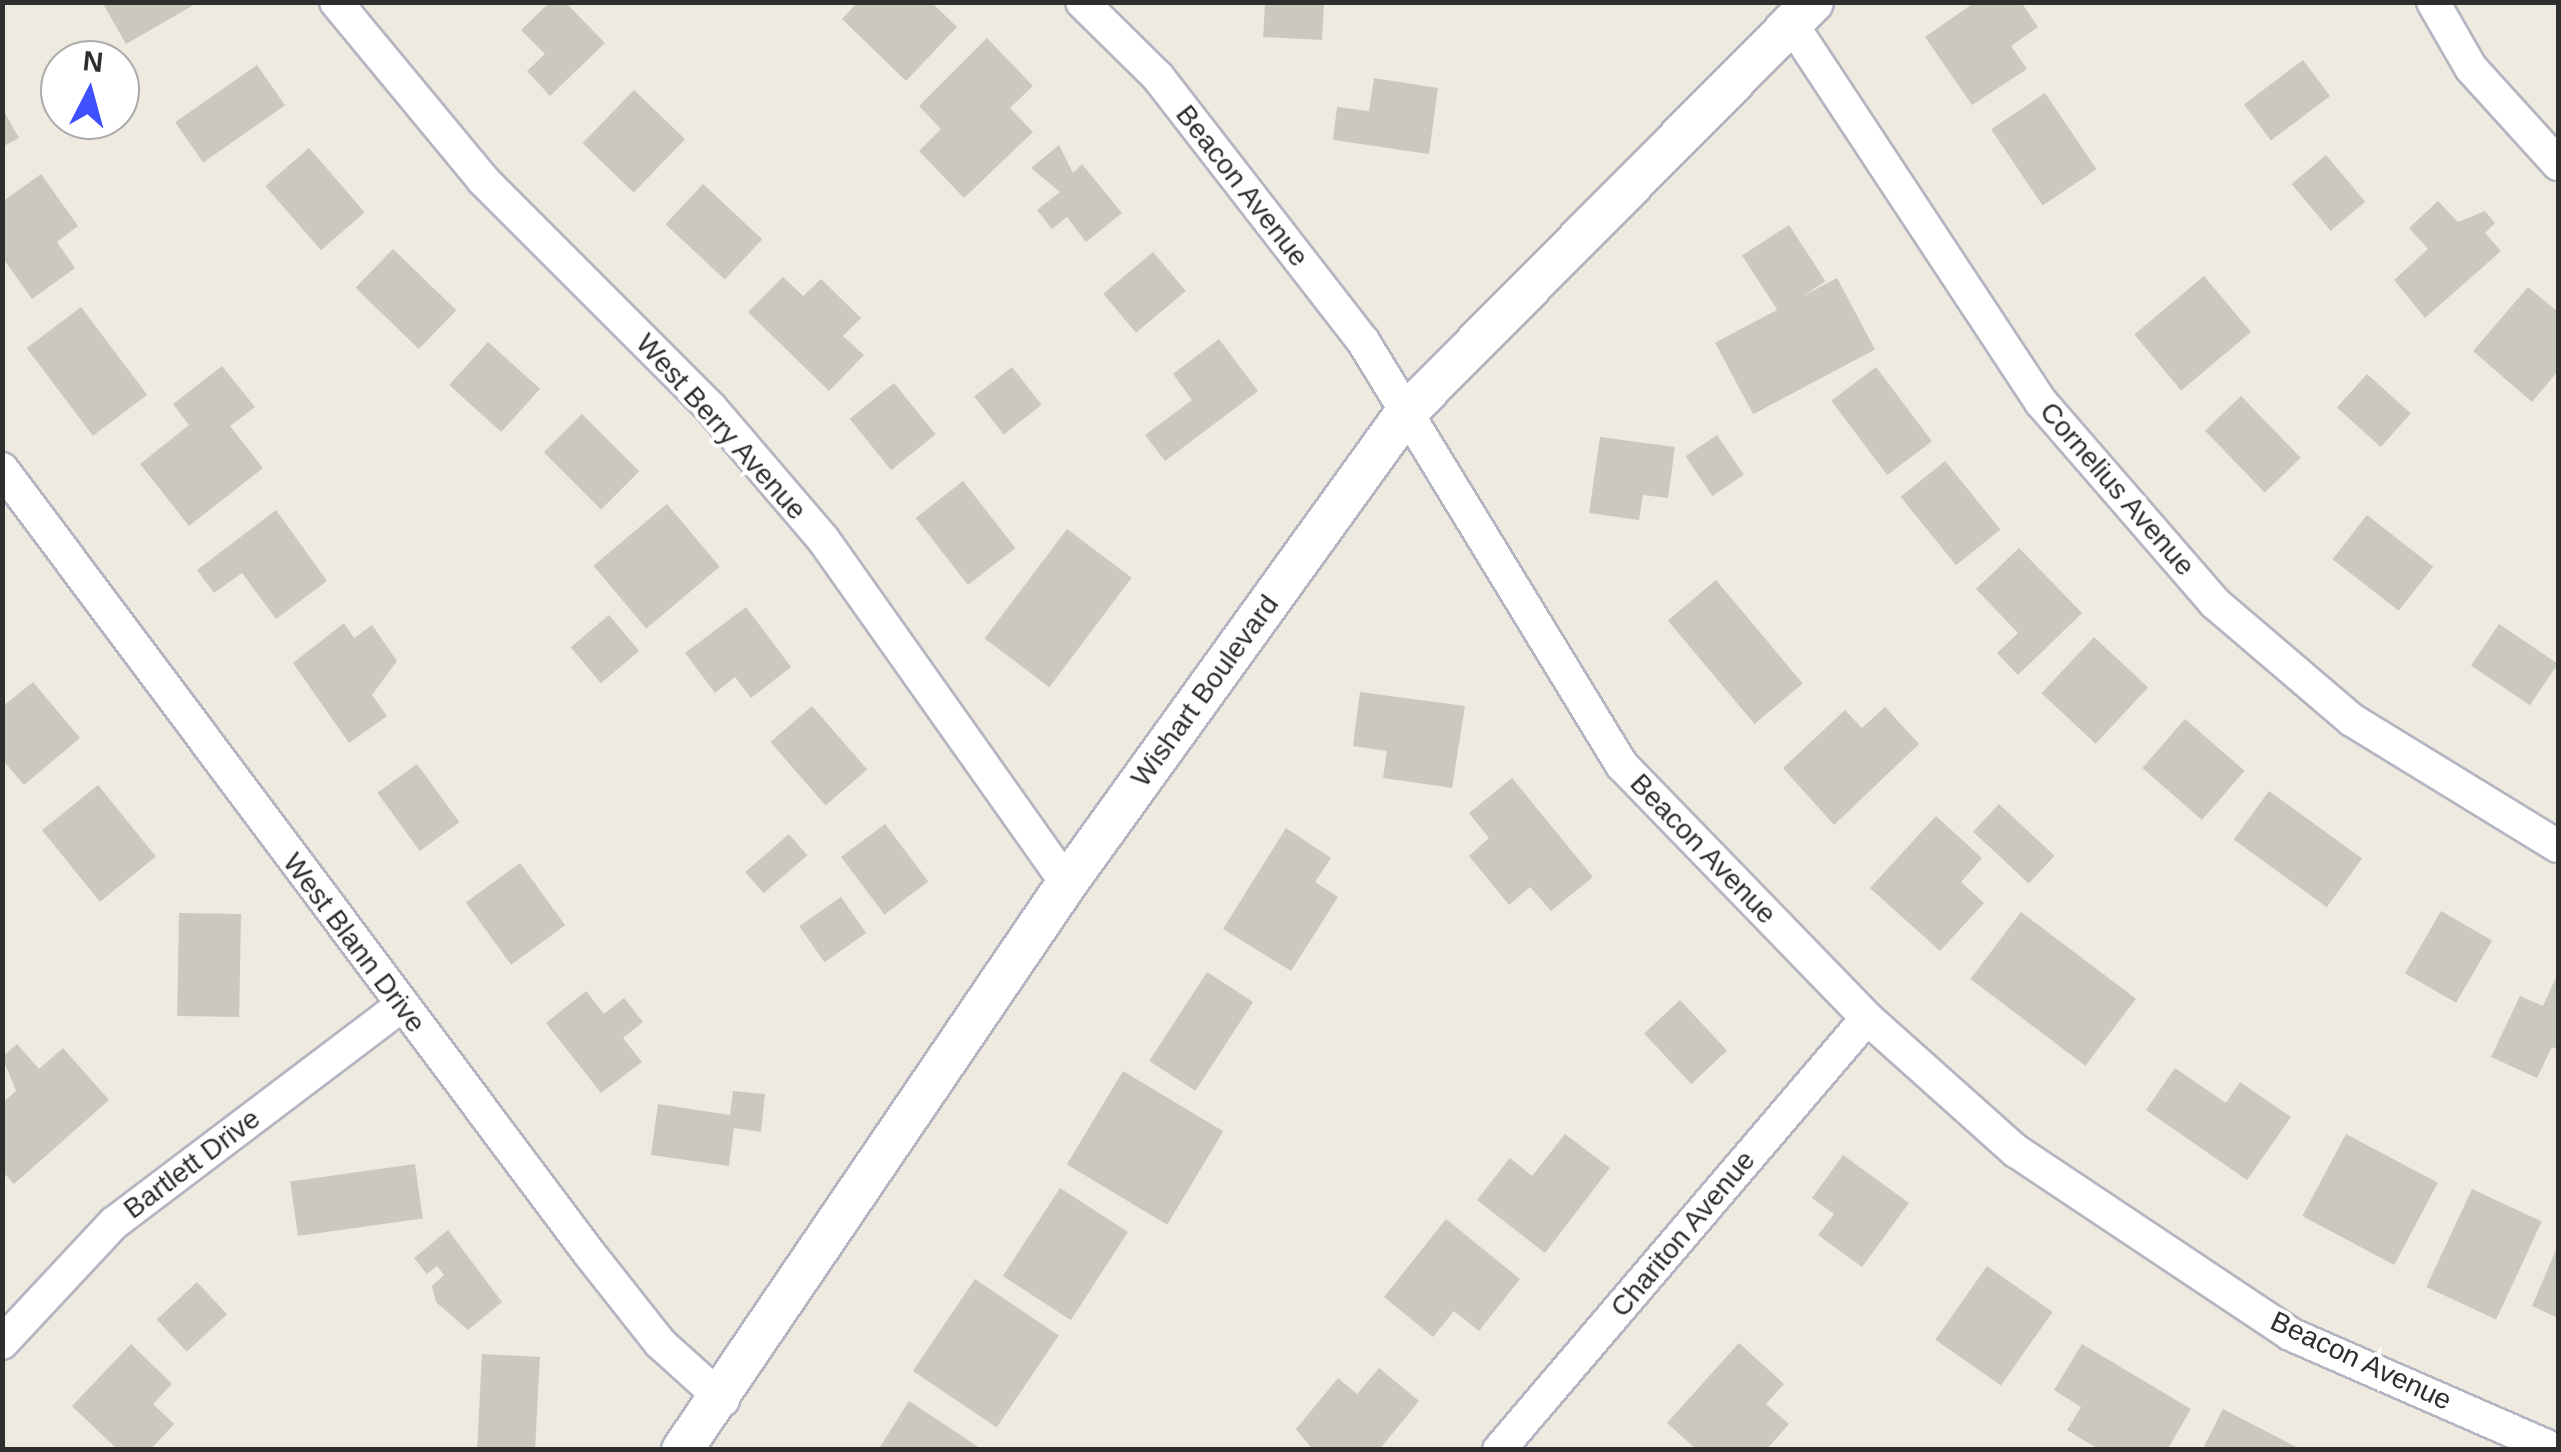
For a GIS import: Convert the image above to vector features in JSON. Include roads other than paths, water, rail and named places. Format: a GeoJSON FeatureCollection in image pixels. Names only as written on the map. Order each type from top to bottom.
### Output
{"type":"FeatureCollection","features":[{"type":"Feature","properties":{"kind":"street","name":"West Berry Avenue"},"geometry":{"type":"LineString","coordinates":[[336,2],[483,180],[712,408],[822,538],[1067,883]]}},
{"type":"Feature","properties":{"kind":"street","name":"Beacon Avenue"},"geometry":{"type":"LineString","coordinates":[[1082,2],[1170,92],[1363,341],[1404,415],[1622,765],[1868,1018],[2016,1151],[2290,1334],[2555,1450]]}},
{"type":"Feature","properties":{"kind":"street"},"geometry":{"type":"LineString","coordinates":[[2433,2],[2471,68],[2558,164]]}},
{"type":"Feature","properties":{"kind":"street","name":"Wishart Boulevard"},"geometry":{"type":"LineString","coordinates":[[682,1450],[723,1400],[1067,883],[1404,415],[1801,11]]}},
{"type":"Feature","properties":{"kind":"street","name":"Cornelius Avenue"},"geometry":{"type":"LineString","coordinates":[[1801,11],[2042,402],[2215,602],[2352,720],[2558,846]]}},
{"type":"Feature","properties":{"kind":"street","name":"West Blann Drive"},"geometry":{"type":"LineString","coordinates":[[2,470],[401,1006],[660,1343],[723,1400]]}},
{"type":"Feature","properties":{"kind":"street","name":"Bartlett Drive"},"geometry":{"type":"LineString","coordinates":[[2,1342],[114,1223],[401,1006]]}},
{"type":"Feature","properties":{"kind":"street","name":"Chariton Avenue"},"geometry":{"type":"LineString","coordinates":[[1499,1450],[1868,1018]]}}]}
